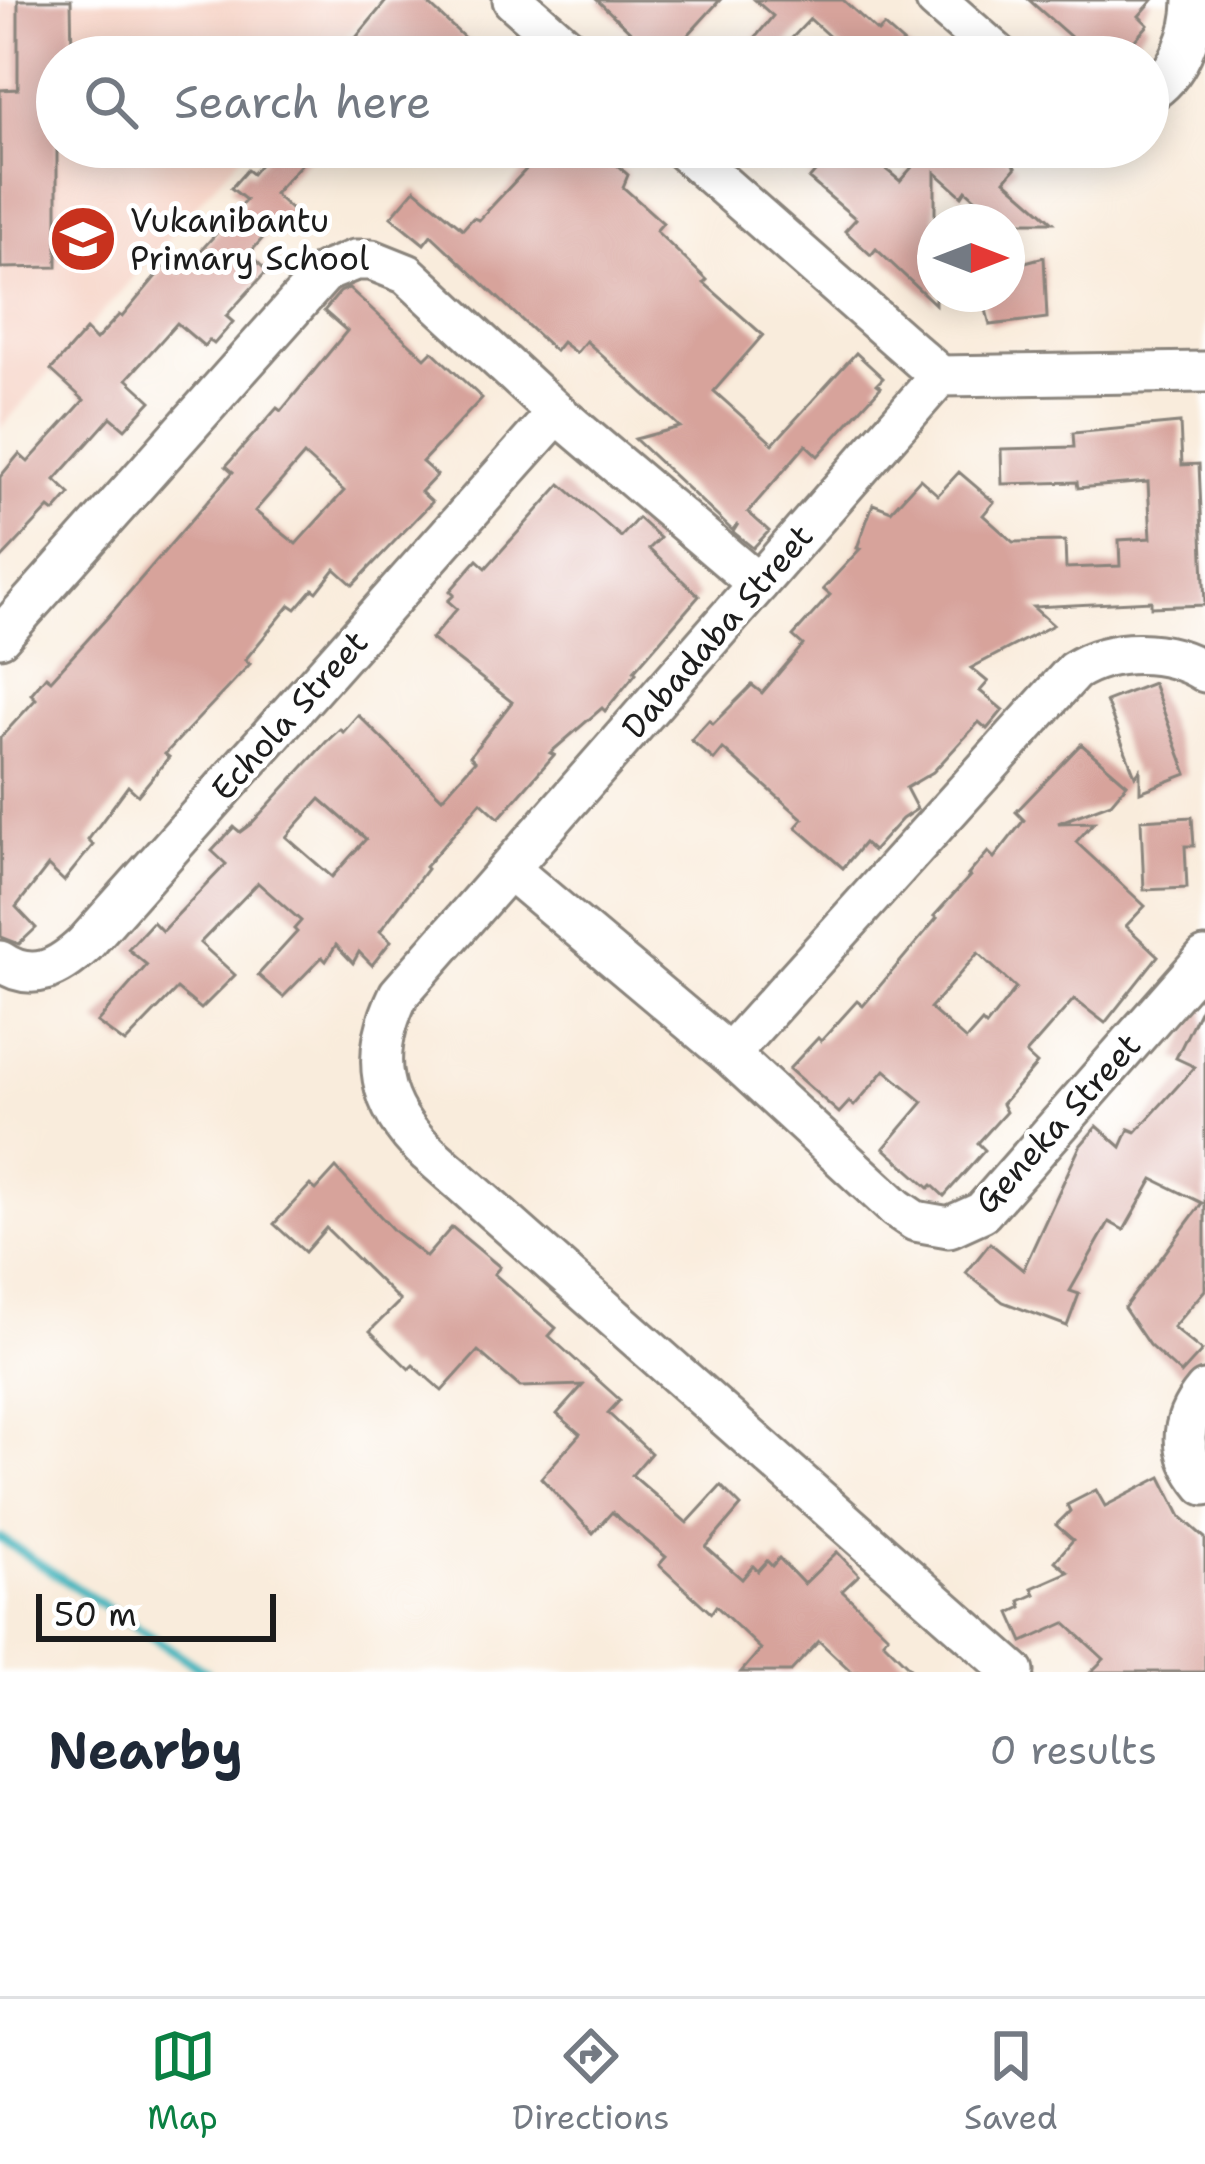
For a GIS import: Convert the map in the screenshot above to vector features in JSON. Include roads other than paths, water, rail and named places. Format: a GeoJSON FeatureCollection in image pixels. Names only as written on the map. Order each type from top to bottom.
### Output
{"type":"FeatureCollection","features":[{"type":"Feature","properties":{"kind":"street"},"geometry":{"type":"LineString","coordinates":[[514,0],[554,36]]}},
{"type":"Feature","properties":{"kind":"street"},"geometry":{"type":"LineString","coordinates":[[936,0],[977,36]]}},
{"type":"Feature","properties":{"kind":"street"},"geometry":{"type":"LineString","coordinates":[[1169,75],[1186,44],[1194,0]]}},
{"type":"Feature","properties":{"kind":"street"},"geometry":{"type":"LineString","coordinates":[[704,168],[940,376],[1205,372]]}},
{"type":"Feature","properties":{"kind":"street"},"geometry":{"type":"LineString","coordinates":[[0,638],[325,272],[372,260],[406,274],[556,412],[758,584]]}},
{"type":"Feature","properties":{"kind":"street","name":"Dabadaba Street"},"geometry":{"type":"LineString","coordinates":[[940,376],[399,994],[384,1024],[381,1078],[399,1117],[428,1153],[1014,1672]]}},
{"type":"Feature","properties":{"kind":"street","name":"Echola Street"},"geometry":{"type":"LineString","coordinates":[[0,962],[26,974],[44,972],[64,964],[86,944],[556,412]]}},
{"type":"Feature","properties":{"kind":"street"},"geometry":{"type":"LineString","coordinates":[[729,1054],[1074,671],[1091,660],[1138,653],[1189,662],[1205,672]]}},
{"type":"Feature","properties":{"kind":"street","name":"Geneka Street"},"geometry":{"type":"LineString","coordinates":[[509,869],[729,1054],[896,1208],[915,1221],[950,1227],[982,1212],[1205,958]]}},
{"type":"Feature","properties":{"kind":"street"},"geometry":{"type":"LineString","coordinates":[[1205,1391],[1190,1414],[1182,1447],[1205,1485]]}},
{"type":"Feature","properties":{"kind":"waterway"},"geometry":{"type":"LineString","coordinates":[[0,1538],[206,1672]]}},
{"type":"Feature","properties":{"kind":"place","name":"Vukanibantu Primary School"},"geometry":{"type":"Point","coordinates":[83,239]}}]}
